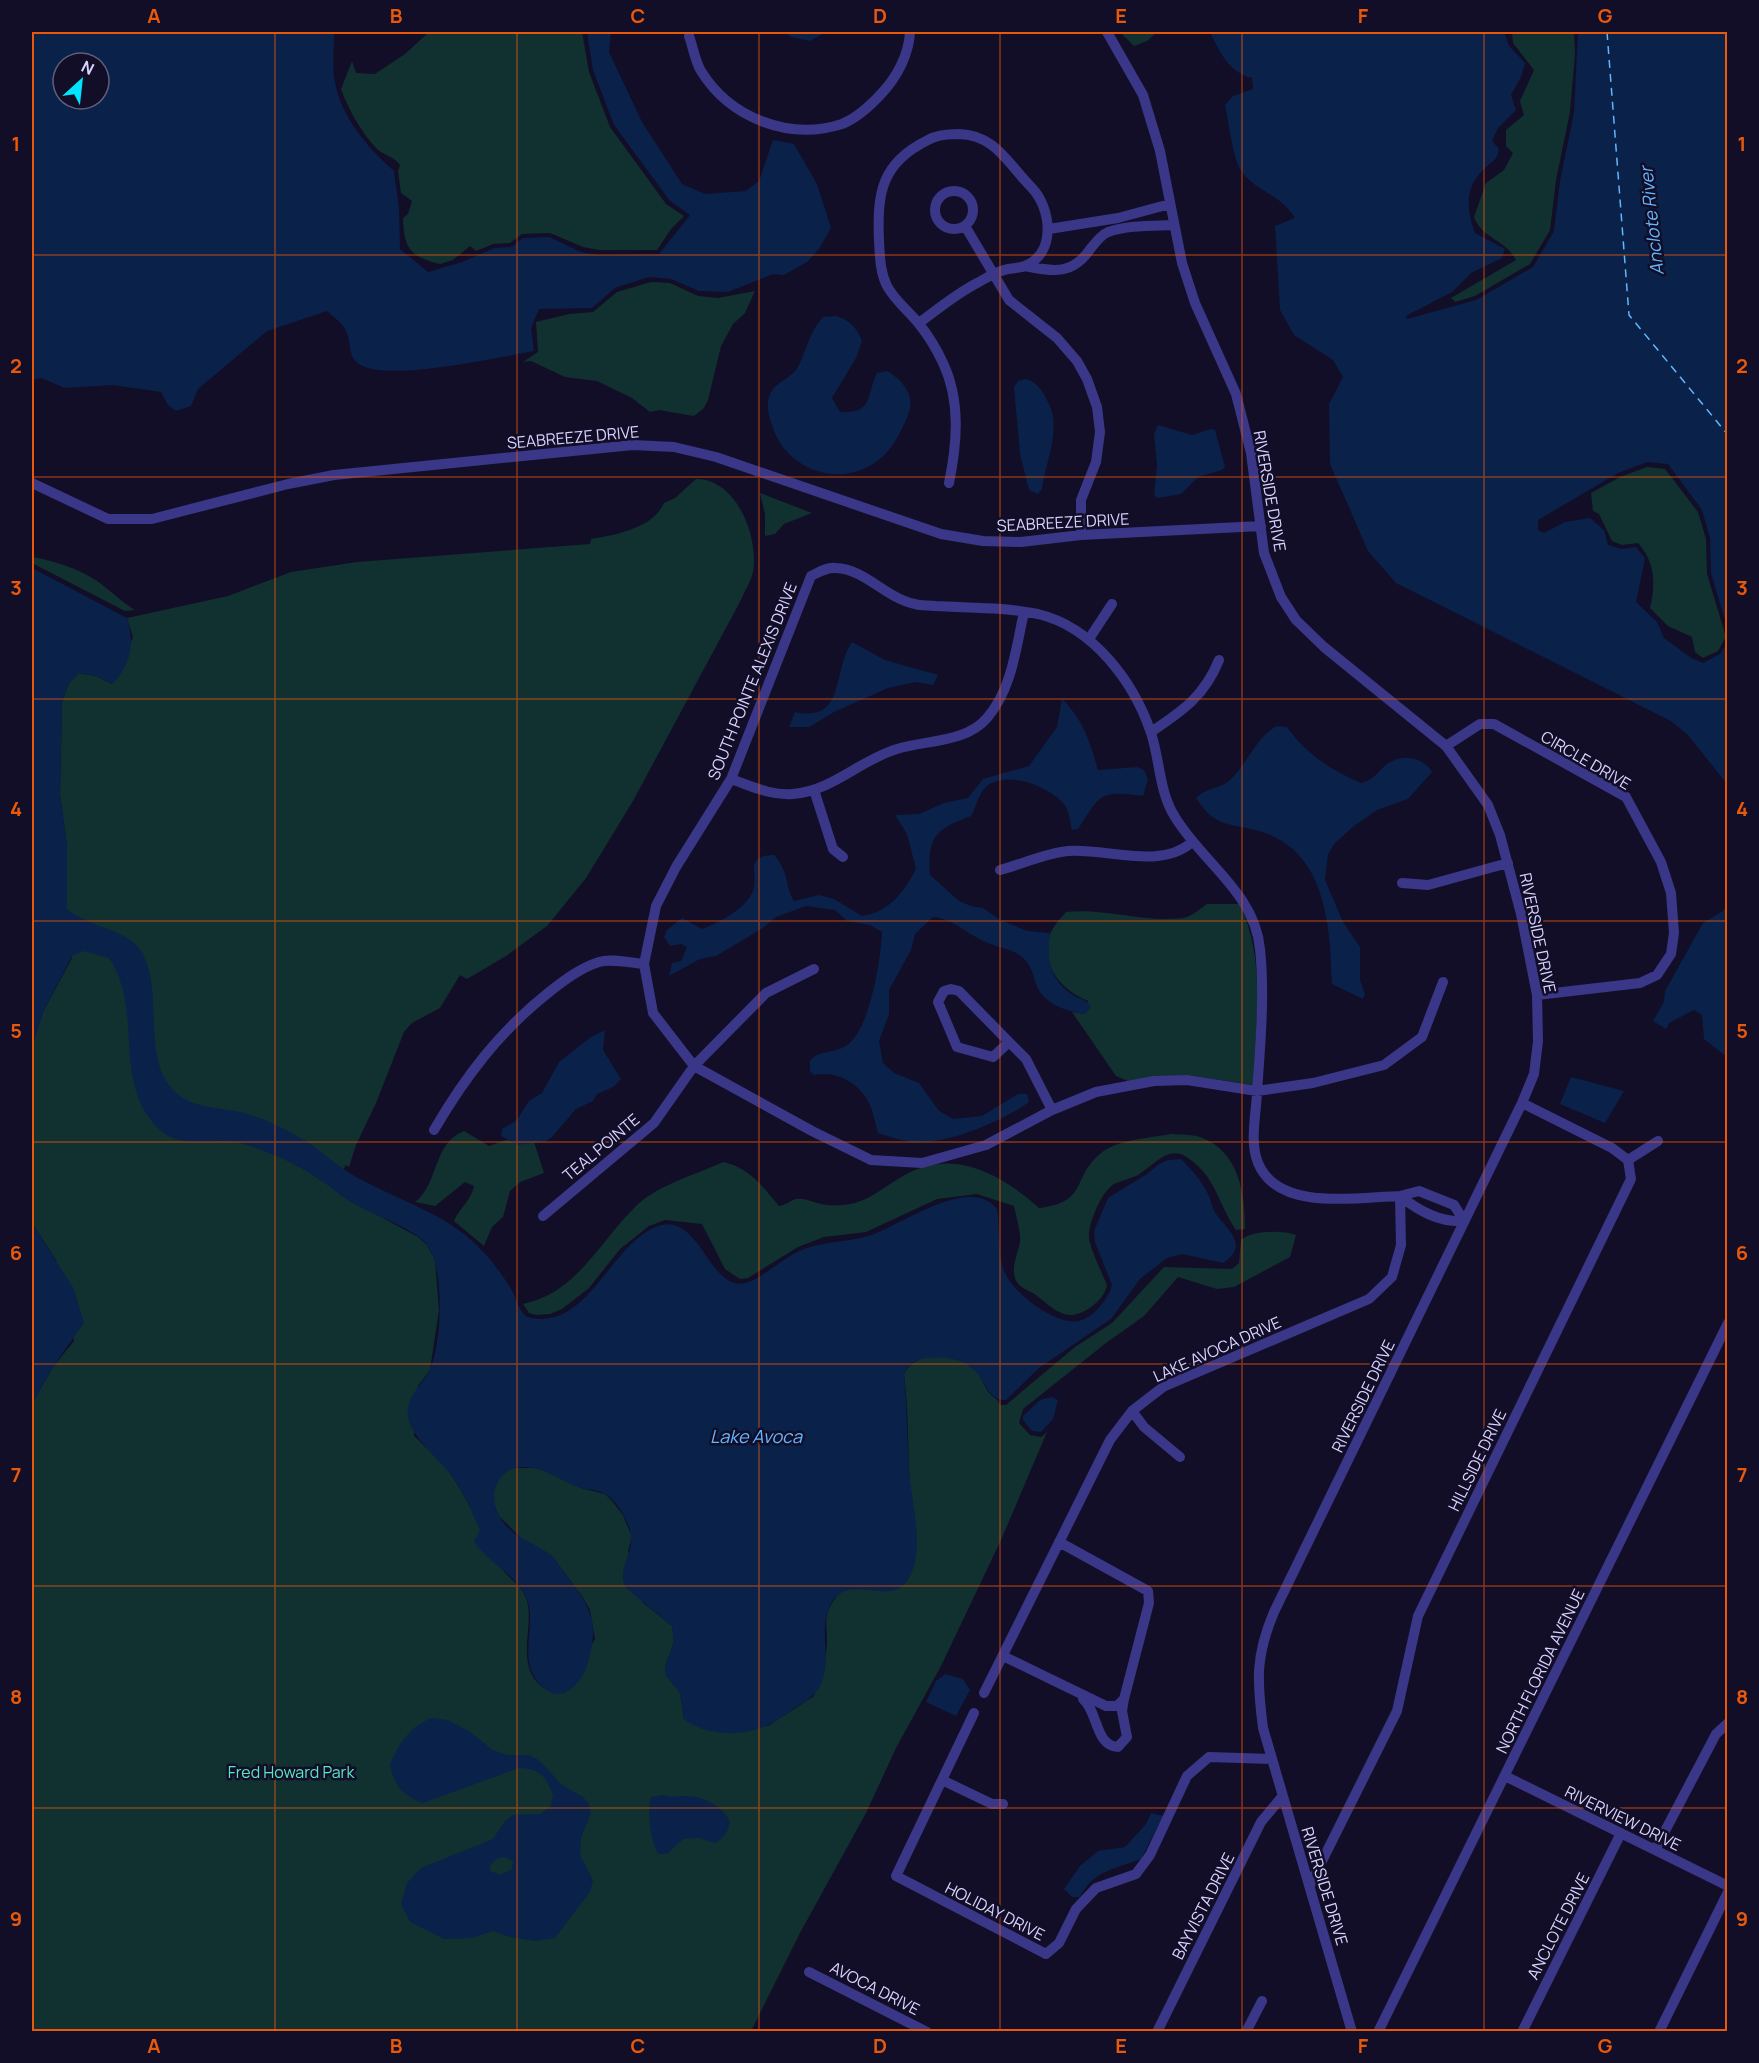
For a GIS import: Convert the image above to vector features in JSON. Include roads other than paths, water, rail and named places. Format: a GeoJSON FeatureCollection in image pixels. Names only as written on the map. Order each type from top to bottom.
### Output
{"type":"FeatureCollection","features":[{"type":"Feature","properties":{"kind":"street"},"geometry":{"type":"LineString","coordinates":[[689,36],[700,70],[717,92],[743,113],[775,127],[808,129],[843,123],[868,107],[889,86],[902,64],[910,32]]}},
{"type":"Feature","properties":{"kind":"street","name":"RIVERSIDE DRIVE"},"geometry":{"type":"LineString","coordinates":[[1107,32],[1143,95],[1160,151],[1182,264],[1196,303],[1236,394],[1251,453],[1264,553],[1271,576],[1296,620],[1324,647],[1446,746],[1488,805],[1508,863],[1537,994],[1538,1041],[1534,1074],[1522,1103],[1265,1634],[1257,1680],[1263,1728],[1281,1798],[1310,1885],[1352,2031]]}},
{"type":"Feature","properties":{"kind":"street"},"geometry":{"type":"LineString","coordinates":[[919,323],[992,274],[1025,266],[1036,259],[1049,229],[1046,210],[1038,196],[1019,176],[999,149],[988,140],[973,135],[932,137],[902,156],[889,172],[878,206],[881,271],[888,287],[919,323],[943,363],[952,391],[957,443],[950,483]]}},
{"type":"Feature","properties":{"kind":"street"},"geometry":{"type":"LineString","coordinates":[[1049,229],[1118,218],[1170,204]]}},
{"type":"Feature","properties":{"kind":"street"},"geometry":{"type":"LineString","coordinates":[[1025,266],[1043,270],[1068,268],[1078,265],[1097,240],[1106,233],[1174,225]]}},
{"type":"Feature","properties":{"kind":"street"},"geometry":{"type":"LineString","coordinates":[[965,226],[992,274],[1017,309],[1058,338],[1077,361],[1087,379],[1097,407],[1100,432],[1096,462],[1081,500],[1079,513],[1081,535]]}},
{"type":"Feature","properties":{"kind":"street","name":"SEABREEZE DRIVE"},"geometry":{"type":"LineString","coordinates":[[32,483],[108,519],[153,519],[288,484],[334,475],[633,445],[674,447],[716,457],[941,534],[983,541],[1021,542],[1081,535],[1261,526]]}},
{"type":"Feature","properties":{"kind":"street","name":"SOUTH POINTE ALEXIS DRIVE"},"geometry":{"type":"LineString","coordinates":[[1257,1091],[1187,1080],[1154,1081],[1096,1092],[1052,1110],[986,1145],[922,1163],[871,1160],[812,1131],[694,1066],[653,1013],[644,964],[656,906],[675,867],[731,779],[811,576],[836,567],[849,571],[913,604],[1024,612],[1060,622],[1089,639],[1125,681],[1151,732],[1172,813],[1191,843],[1238,893],[1255,923],[1260,948],[1257,1091],[1254,1154],[1262,1171],[1273,1183],[1304,1197],[1324,1200],[1400,1196],[1419,1191],[1454,1205],[1464,1221]]}},
{"type":"Feature","properties":{"kind":"street"},"geometry":{"type":"LineString","coordinates":[[1089,639],[1112,604]]}},
{"type":"Feature","properties":{"kind":"street"},"geometry":{"type":"LineString","coordinates":[[731,779],[774,794],[814,790],[874,758],[897,749],[954,736],[976,728],[985,721],[1010,675],[1024,612]]}},
{"type":"Feature","properties":{"kind":"street"},"geometry":{"type":"LineString","coordinates":[[1151,732],[1190,706],[1211,679],[1219,660]]}},
{"type":"Feature","properties":{"kind":"street","name":"CIRCLE DRIVE"},"geometry":{"type":"LineString","coordinates":[[1446,746],[1480,724],[1494,724],[1626,797],[1661,862],[1671,893],[1674,933],[1671,954],[1662,970],[1640,983],[1537,994]]}},
{"type":"Feature","properties":{"kind":"street"},"geometry":{"type":"LineString","coordinates":[[814,790],[833,849],[843,857]]}},
{"type":"Feature","properties":{"kind":"street"},"geometry":{"type":"LineString","coordinates":[[1000,870],[1067,851],[1178,854],[1191,843]]}},
{"type":"Feature","properties":{"kind":"street"},"geometry":{"type":"LineString","coordinates":[[1402,883],[1428,885],[1508,863]]}},
{"type":"Feature","properties":{"kind":"street"},"geometry":{"type":"LineString","coordinates":[[434,1130],[472,1070],[518,1017],[568,977],[600,961],[644,964]]}},
{"type":"Feature","properties":{"kind":"street","name":"TEAL POINTE"},"geometry":{"type":"LineString","coordinates":[[543,1216],[654,1123],[694,1066],[766,993],[814,969]]}},
{"type":"Feature","properties":{"kind":"street"},"geometry":{"type":"LineString","coordinates":[[1257,1091],[1312,1083],[1384,1065],[1422,1037],[1443,982]]}},
{"type":"Feature","properties":{"kind":"street"},"geometry":{"type":"LineString","coordinates":[[1010,1042],[993,1057],[957,1047],[938,1002],[940,996],[951,989],[959,991],[1010,1042],[1026,1059],[1052,1110]]}},
{"type":"Feature","properties":{"kind":"street"},"geometry":{"type":"LineString","coordinates":[[1522,1103],[1612,1148],[1628,1160],[1658,1141]]}},
{"type":"Feature","properties":{"kind":"street","name":"HILLSIDE DRIVE"},"geometry":{"type":"LineString","coordinates":[[1310,1885],[1397,1712],[1418,1616],[1630,1179],[1628,1160]]}},
{"type":"Feature","properties":{"kind":"street"},"geometry":{"type":"LineString","coordinates":[[1400,1196],[1415,1207],[1448,1222],[1464,1221]]}},
{"type":"Feature","properties":{"kind":"street","name":"LAKE AVOCA DRIVE"},"geometry":{"type":"LineString","coordinates":[[1003,1656],[1110,1440],[1132,1411],[1163,1388],[1369,1299],[1392,1277],[1401,1245],[1400,1196]]}},
{"type":"Feature","properties":{"kind":"street","name":"NORTH FLORIDA AVENUE"},"geometry":{"type":"LineString","coordinates":[[1378,2031],[1728,1323]]}},
{"type":"Feature","properties":{"kind":"street"},"geometry":{"type":"LineString","coordinates":[[1132,1411],[1144,1427],[1180,1457]]}},
{"type":"Feature","properties":{"kind":"street"},"geometry":{"type":"LineString","coordinates":[[1059,1542],[1148,1591],[1149,1603],[1124,1699],[1122,1711],[1127,1737],[1122,1745],[1112,1746],[1102,1739],[1091,1707],[1071,1689]]}},
{"type":"Feature","properties":{"kind":"street"},"geometry":{"type":"LineString","coordinates":[[984,1693],[1003,1656],[1106,1706],[1117,1706],[1124,1699]]}},
{"type":"Feature","properties":{"kind":"street","name":"HOLIDAY DRIVE"},"geometry":{"type":"LineString","coordinates":[[974,1713],[896,1876],[1046,1954],[1059,1943],[1076,1909],[1096,1888],[1136,1874],[1150,1854],[1187,1776],[1209,1757],[1271,1759]]}},
{"type":"Feature","properties":{"kind":"street"},"geometry":{"type":"LineString","coordinates":[[1654,1850],[1716,1734],[1728,1723]]}},
{"type":"Feature","properties":{"kind":"street","name":"RIVERVIEW DRIVE"},"geometry":{"type":"LineString","coordinates":[[1505,1776],[1728,1886]]}},
{"type":"Feature","properties":{"kind":"street"},"geometry":{"type":"LineString","coordinates":[[942,1780],[992,1804],[1003,1804]]}},
{"type":"Feature","properties":{"kind":"street","name":"BAYVISTA DRIVE"},"geometry":{"type":"LineString","coordinates":[[1157,2031],[1262,1822],[1281,1798]]}},
{"type":"Feature","properties":{"kind":"street","name":"ANCLOTE DRIVE"},"geometry":{"type":"LineString","coordinates":[[1522,2031],[1621,1833]]}},
{"type":"Feature","properties":{"kind":"street"},"geometry":{"type":"LineString","coordinates":[[1659,2031],[1728,1892]]}},
{"type":"Feature","properties":{"kind":"street","name":"AVOCA DRIVE"},"geometry":{"type":"LineString","coordinates":[[809,1972],[927,2031]]}},
{"type":"Feature","properties":{"kind":"street"},"geometry":{"type":"LineString","coordinates":[[1246,2031],[1262,2001]]}},
{"type":"Feature","properties":{"kind":"water"},"geometry":{"type":"Polygon","coordinates":[[[32,32],[334,32],[334,71],[338,96],[357,132],[394,171],[399,209],[400,249],[428,272],[462,262],[494,248],[511,247],[523,238],[549,237],[581,252],[598,255],[659,254],[690,215],[670,201],[614,125],[593,70],[587,32],[611,32],[609,52],[642,122],[682,184],[705,194],[746,191],[759,181],[773,140],[794,144],[817,184],[831,228],[819,249],[807,262],[784,275],[773,274],[728,292],[699,291],[671,279],[649,277],[615,288],[592,308],[539,309],[531,328],[534,351],[471,363],[393,371],[373,369],[359,364],[351,353],[345,328],[327,311],[267,331],[198,389],[191,406],[176,411],[168,405],[161,392],[113,385],[65,388],[41,378],[32,380],[32,32]]]}},
{"type":"Feature","properties":{"kind":"water"},"geometry":{"type":"Polygon","coordinates":[[[784,32],[826,32],[810,41],[791,37],[784,32]]]}},
{"type":"Feature","properties":{"kind":"water","name":"Anclote River"},"geometry":{"type":"Polygon","coordinates":[[[1210,32],[1504,32],[1509,46],[1525,63],[1521,77],[1511,95],[1516,110],[1498,128],[1492,141],[1499,149],[1495,160],[1474,182],[1469,198],[1470,215],[1475,233],[1505,249],[1502,258],[1471,273],[1452,292],[1406,316],[1407,319],[1476,300],[1533,267],[1554,231],[1560,181],[1574,112],[1578,32],[1727,32],[1727,627],[1711,573],[1710,538],[1702,510],[1668,464],[1647,462],[1618,473],[1538,520],[1538,530],[1544,533],[1565,522],[1590,518],[1604,530],[1608,545],[1621,549],[1636,547],[1645,558],[1636,602],[1657,622],[1664,638],[1691,658],[1703,663],[1720,654],[1727,643],[1727,784],[1688,735],[1671,721],[1396,583],[1368,551],[1330,464],[1329,404],[1343,377],[1333,360],[1294,335],[1280,310],[1275,226],[1295,218],[1282,203],[1245,176],[1237,163],[1225,105],[1233,96],[1253,89],[1252,78],[1231,66],[1221,54],[1210,32]]]}},
{"type":"Feature","properties":{"kind":"water"},"geometry":{"type":"Polygon","coordinates":[[[836,316],[852,325],[862,341],[856,358],[832,398],[840,412],[851,412],[863,407],[877,373],[887,371],[903,384],[909,395],[910,408],[903,427],[881,458],[866,468],[850,473],[834,474],[803,465],[790,454],[779,441],[768,406],[772,390],[796,370],[819,322],[823,317],[836,316]]]}},
{"type":"Feature","properties":{"kind":"water"},"geometry":{"type":"Polygon","coordinates":[[[1026,379],[1042,391],[1054,422],[1042,489],[1038,494],[1029,490],[1020,454],[1014,387],[1018,381],[1026,379]]]}},
{"type":"Feature","properties":{"kind":"water"},"geometry":{"type":"Polygon","coordinates":[[[1158,425],[1192,435],[1211,429],[1215,430],[1225,467],[1198,477],[1181,494],[1158,498],[1154,495],[1157,465],[1154,434],[1158,425]]]}},
{"type":"Feature","properties":{"kind":"water","name":"Lake Avoca"},"geometry":{"type":"Polygon","coordinates":[[[32,568],[127,618],[131,636],[130,653],[124,668],[113,684],[96,676],[79,673],[69,683],[62,702],[60,794],[67,846],[67,909],[85,920],[114,931],[138,947],[151,979],[155,1040],[164,1076],[174,1091],[191,1102],[241,1112],[278,1126],[310,1144],[363,1181],[458,1229],[493,1263],[527,1317],[548,1318],[566,1312],[583,1300],[641,1235],[658,1226],[673,1225],[685,1231],[725,1278],[737,1283],[757,1278],[791,1255],[806,1248],[868,1236],[933,1206],[970,1197],[985,1199],[997,1209],[1001,1261],[1007,1277],[1019,1292],[1049,1314],[1060,1319],[1079,1321],[1090,1316],[1100,1307],[1112,1285],[1095,1242],[1094,1231],[1108,1198],[1168,1160],[1181,1159],[1199,1179],[1216,1214],[1231,1232],[1236,1244],[1235,1250],[1231,1257],[1223,1263],[1182,1254],[1167,1258],[1140,1279],[1111,1319],[1039,1368],[1006,1400],[991,1394],[978,1374],[959,1361],[925,1358],[917,1360],[908,1367],[904,1374],[909,1470],[917,1539],[914,1566],[909,1578],[901,1587],[892,1591],[860,1589],[840,1594],[832,1602],[828,1611],[825,1631],[825,1672],[820,1687],[806,1701],[773,1723],[756,1730],[735,1733],[713,1732],[684,1719],[680,1693],[665,1675],[665,1667],[674,1642],[672,1626],[626,1588],[623,1575],[631,1535],[625,1518],[614,1501],[602,1492],[578,1487],[532,1468],[515,1468],[507,1471],[497,1483],[495,1491],[494,1499],[499,1516],[517,1535],[555,1559],[583,1599],[593,1628],[587,1667],[576,1685],[563,1693],[550,1692],[534,1677],[530,1667],[528,1656],[530,1620],[526,1597],[515,1581],[486,1556],[474,1541],[480,1530],[463,1493],[410,1425],[409,1403],[430,1369],[439,1324],[437,1270],[427,1245],[413,1233],[356,1205],[316,1177],[274,1155],[240,1143],[179,1140],[161,1131],[146,1113],[136,1092],[125,1001],[119,979],[109,958],[83,951],[72,956],[43,1012],[32,1046],[32,568]]]}},
{"type":"Feature","properties":{"kind":"water"},"geometry":{"type":"Polygon","coordinates":[[[852,642],[885,660],[938,675],[933,685],[915,682],[888,688],[834,712],[809,727],[789,727],[795,712],[811,713],[823,710],[830,702],[852,642]]]}},
{"type":"Feature","properties":{"kind":"water"},"geometry":{"type":"Polygon","coordinates":[[[1062,699],[1081,723],[1098,770],[1137,767],[1144,770],[1148,779],[1143,796],[1118,794],[1103,797],[1092,808],[1078,829],[1072,830],[1066,807],[1051,793],[1017,780],[995,782],[983,790],[971,816],[950,825],[937,835],[930,851],[930,875],[959,901],[983,908],[1000,920],[1027,931],[1050,933],[1049,960],[1055,976],[1065,989],[1086,1001],[1091,1008],[1084,1014],[1066,1010],[1054,1004],[1040,992],[1030,966],[1020,956],[983,941],[949,921],[933,917],[915,934],[911,950],[889,990],[889,1014],[879,1041],[883,1063],[894,1073],[919,1083],[939,1111],[953,1119],[982,1116],[1018,1094],[1027,1094],[1029,1102],[1004,1117],[972,1131],[939,1140],[910,1142],[878,1133],[873,1112],[866,1097],[847,1080],[831,1075],[814,1075],[810,1071],[810,1061],[818,1055],[843,1048],[855,1037],[862,1025],[873,993],[879,959],[882,932],[870,925],[847,921],[835,910],[806,906],[776,917],[763,928],[716,956],[700,959],[669,976],[672,963],[681,961],[687,947],[681,944],[670,946],[664,937],[667,930],[682,918],[702,929],[737,910],[752,893],[755,863],[764,856],[774,855],[779,861],[794,901],[819,895],[834,899],[862,916],[872,914],[888,905],[901,893],[916,869],[907,834],[895,815],[919,814],[944,803],[968,798],[983,779],[1029,766],[1057,727],[1062,699]]]}},
{"type":"Feature","properties":{"kind":"water"},"geometry":{"type":"Polygon","coordinates":[[[1277,726],[1287,727],[1302,745],[1320,760],[1339,773],[1361,783],[1372,778],[1387,764],[1399,758],[1418,760],[1432,772],[1408,799],[1377,810],[1335,843],[1328,854],[1325,880],[1343,922],[1360,947],[1360,980],[1365,994],[1363,999],[1332,984],[1329,939],[1321,894],[1312,874],[1300,857],[1284,842],[1262,832],[1218,820],[1196,798],[1230,780],[1264,736],[1277,726]]]}},
{"type":"Feature","properties":{"kind":"water"},"geometry":{"type":"Polygon","coordinates":[[[1727,904],[1727,1057],[1704,1039],[1702,1015],[1694,1010],[1669,1023],[1666,1029],[1653,1021],[1664,1002],[1665,991],[1703,923],[1723,911],[1727,904]]]}},
{"type":"Feature","properties":{"kind":"water"},"geometry":{"type":"Polygon","coordinates":[[[605,1030],[603,1050],[621,1079],[613,1087],[597,1094],[593,1101],[576,1109],[546,1141],[518,1145],[501,1136],[502,1129],[516,1121],[529,1101],[542,1093],[559,1062],[591,1037],[605,1030]]]}},
{"type":"Feature","properties":{"kind":"water"},"geometry":{"type":"Polygon","coordinates":[[[1571,1077],[1624,1091],[1605,1123],[1560,1104],[1571,1077]]]}},
{"type":"Feature","properties":{"kind":"water"},"geometry":{"type":"Polygon","coordinates":[[[32,1223],[74,1289],[84,1323],[53,1367],[32,1404],[32,1223]]]}},
{"type":"Feature","properties":{"kind":"water"},"geometry":{"type":"Polygon","coordinates":[[[1052,1397],[1058,1400],[1053,1419],[1041,1432],[1032,1431],[1023,1420],[1023,1416],[1040,1400],[1052,1397]]]}},
{"type":"Feature","properties":{"kind":"water"},"geometry":{"type":"Polygon","coordinates":[[[945,1674],[963,1679],[970,1690],[956,1716],[926,1702],[936,1681],[945,1674]]]}},
{"type":"Feature","properties":{"kind":"water"},"geometry":{"type":"Polygon","coordinates":[[[432,1718],[448,1720],[470,1732],[493,1750],[507,1755],[529,1755],[539,1760],[562,1785],[583,1797],[589,1804],[591,1813],[581,1838],[580,1855],[593,1880],[590,1892],[555,1938],[535,1941],[510,1937],[493,1931],[472,1938],[444,1939],[410,1922],[401,1904],[407,1883],[421,1868],[493,1839],[505,1821],[513,1815],[540,1814],[550,1807],[553,1796],[542,1775],[526,1768],[519,1768],[423,1803],[410,1797],[397,1785],[390,1765],[406,1737],[424,1721],[432,1718]],[[505,1857],[496,1859],[490,1866],[490,1871],[501,1875],[512,1869],[513,1861],[505,1857]]]}},
{"type":"Feature","properties":{"kind":"water"},"geometry":{"type":"Polygon","coordinates":[[[662,1795],[706,1800],[718,1807],[727,1817],[730,1823],[726,1832],[715,1843],[698,1838],[683,1839],[667,1854],[659,1854],[651,1835],[649,1810],[651,1797],[662,1795]]]}},
{"type":"Feature","properties":{"kind":"water"},"geometry":{"type":"Polygon","coordinates":[[[1151,1813],[1163,1816],[1141,1859],[1099,1876],[1092,1881],[1080,1897],[1072,1897],[1064,1889],[1080,1866],[1098,1851],[1125,1847],[1146,1824],[1151,1813]]]}},
{"type":"Feature","properties":{"kind":"park label","name":"Fred Howard Park"},"geometry":{"type":"Point","coordinates":[291,1772]}}]}
